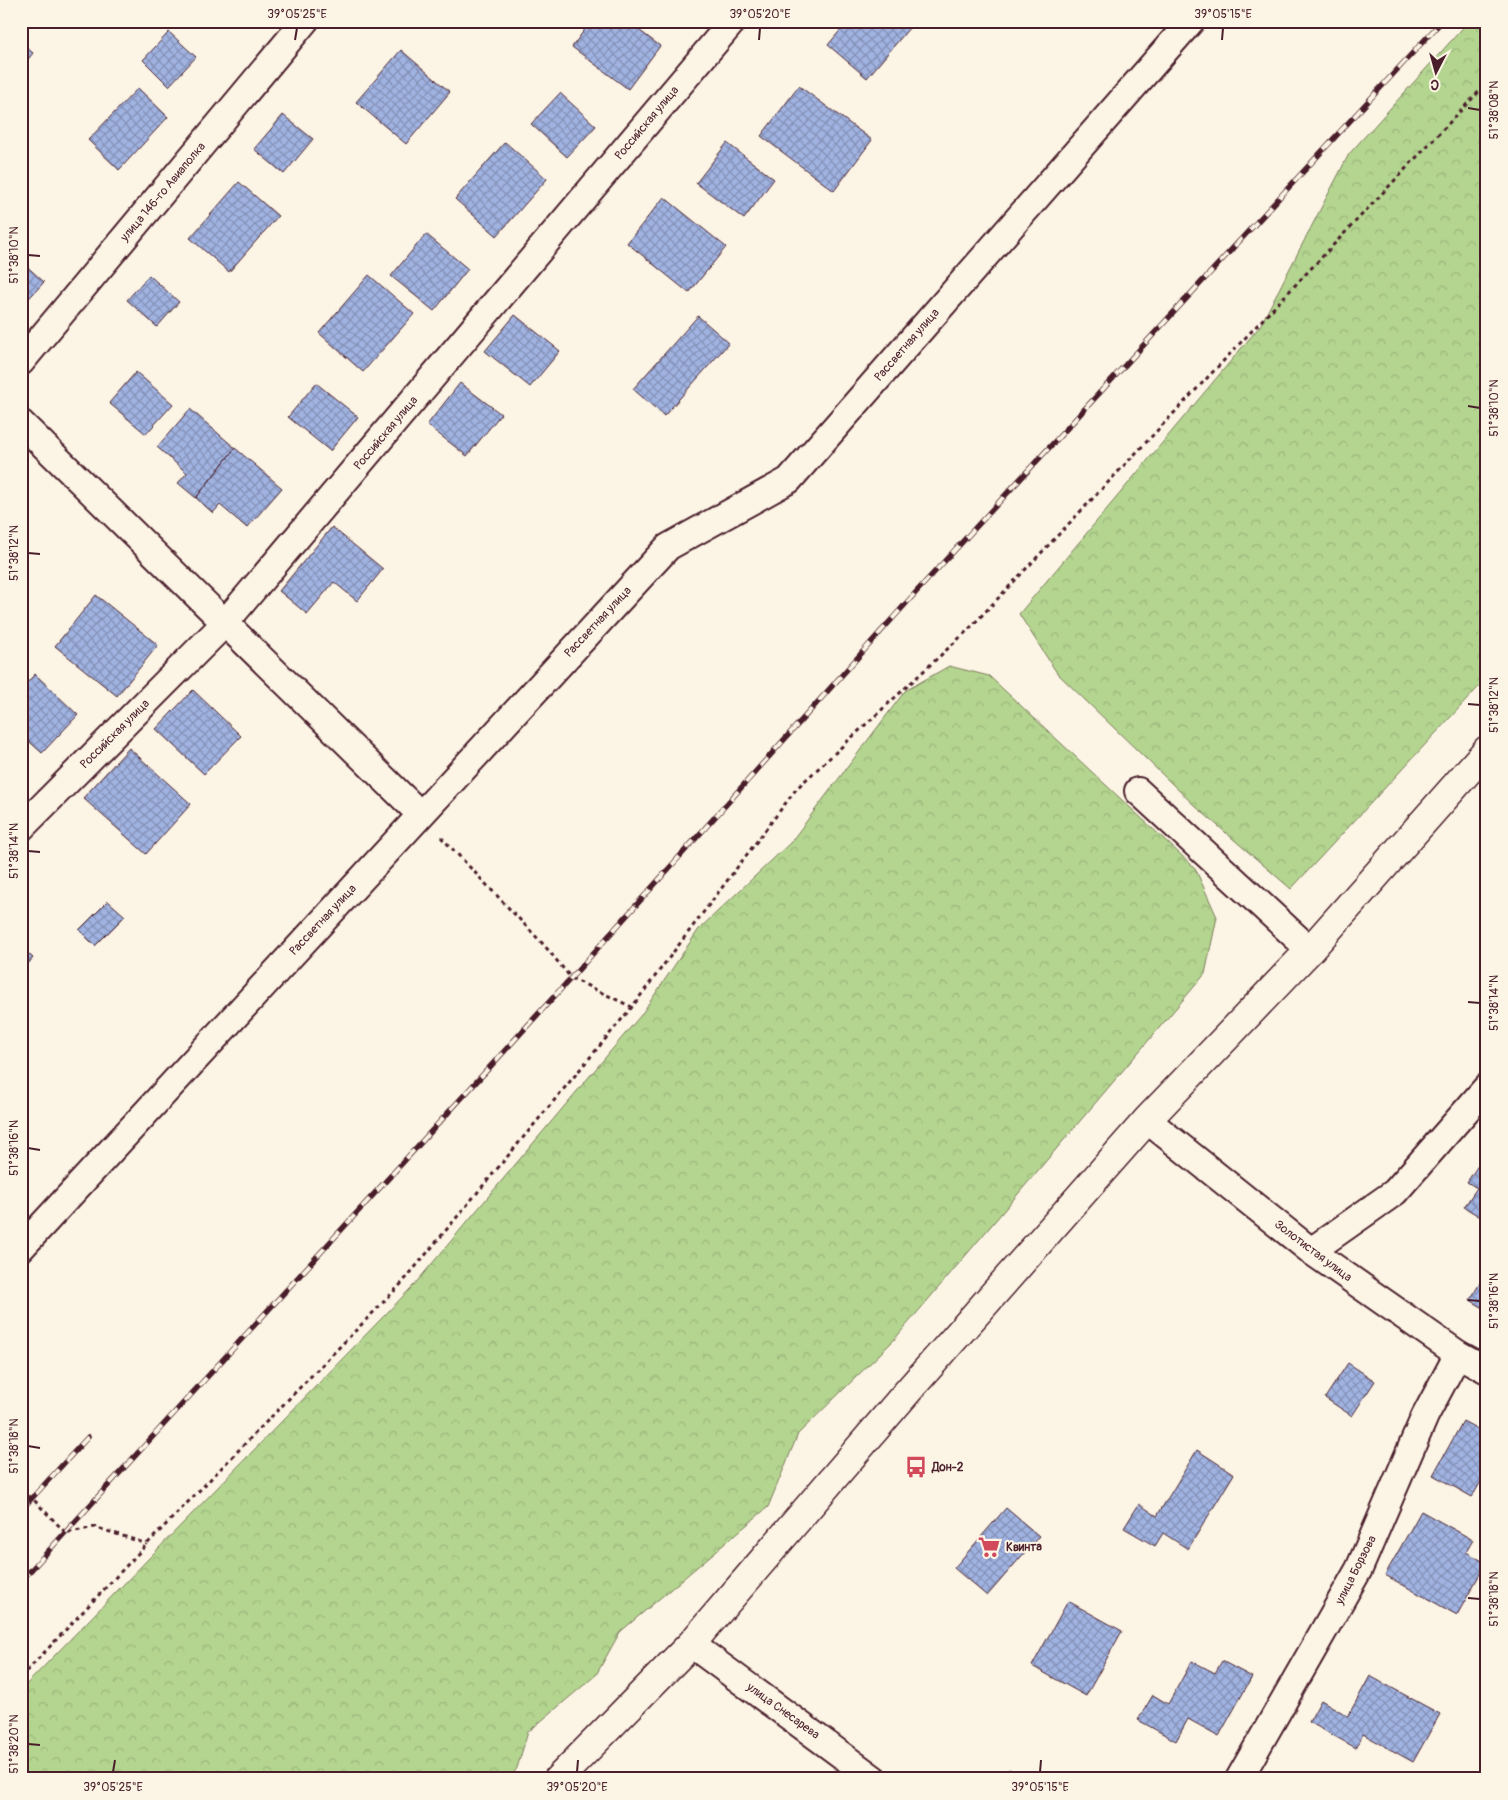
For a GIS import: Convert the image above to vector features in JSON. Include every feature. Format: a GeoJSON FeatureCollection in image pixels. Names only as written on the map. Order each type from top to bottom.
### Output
{"type":"FeatureCollection","features":[{"type":"Feature","properties":{"kind":"street","name":"улица 146-го Авиаполка"},"geometry":{"type":"LineString","coordinates":[[21,362],[305,21]]}},
{"type":"Feature","properties":{"kind":"street","name":"Российская улица"},"geometry":{"type":"LineString","coordinates":[[21,828],[224,624],[733,21]]}},
{"type":"Feature","properties":{"kind":"street","name":"Рассветная улица"},"geometry":{"type":"LineString","coordinates":[[21,1248],[668,547],[789,480],[1191,21]]}},
{"type":"Feature","properties":{"kind":"street"},"geometry":{"type":"LineString","coordinates":[[21,423],[420,814]]}},
{"type":"Feature","properties":{"kind":"street"},"geometry":{"type":"LineString","coordinates":[[568,1775],[691,1644],[908,1391],[1147,1120],[1310,950],[1487,750]]}},
{"type":"Feature","properties":{"kind":"street"},"geometry":{"type":"LineString","coordinates":[[1138,791],[1310,950]]}},
{"type":"Feature","properties":{"kind":"street"},"geometry":{"type":"LineString","coordinates":[[1311,1251],[1395,1192],[1487,1087]]}},
{"type":"Feature","properties":{"kind":"street","name":"Золотистая улица"},"geometry":{"type":"LineString","coordinates":[[1147,1120],[1311,1251],[1458,1354],[1487,1370]]}},
{"type":"Feature","properties":{"kind":"street","name":"улица Борзова"},"geometry":{"type":"LineString","coordinates":[[1239,1779],[1359,1569],[1425,1416],[1458,1354]]}},
{"type":"Feature","properties":{"kind":"street","name":"улица Снесарева"},"geometry":{"type":"LineString","coordinates":[[691,1644],[874,1779]]}},
{"type":"Feature","properties":{"kind":"path"},"geometry":{"type":"LineString","coordinates":[[21,1677],[147,1544],[402,1283],[632,1007],[797,788],[968,630],[1487,83]]}},
{"type":"Feature","properties":{"kind":"path"},"geometry":{"type":"LineString","coordinates":[[420,814],[544,945],[571,978],[632,1007]]}},
{"type":"Feature","properties":{"kind":"path"},"geometry":{"type":"LineString","coordinates":[[21,1492],[32,1498],[66,1533],[95,1527],[147,1544]]}},
{"type":"Feature","properties":{"kind":"green space"},"geometry":{"type":"Polygon","coordinates":[[[1469,21],[1487,21],[1487,678],[1291,889],[1195,806],[1057,673],[1019,614],[1260,326],[1349,154],[1469,21]]]}},
{"type":"Feature","properties":{"kind":"green space"},"geometry":{"type":"Polygon","coordinates":[[[949,666],[989,676],[1195,868],[1217,917],[1205,974],[893,1341],[798,1434],[768,1507],[620,1632],[596,1675],[528,1732],[517,1768],[510,1779],[21,1779],[21,1690],[414,1285],[641,1015],[699,929],[790,843],[905,691],[949,666]]]}},
{"type":"Feature","properties":{"kind":"building"},"geometry":{"type":"Polygon","coordinates":[[[591,21],[627,21],[660,46],[628,89],[572,47],[591,21]]]}},
{"type":"Feature","properties":{"kind":"building"},"geometry":{"type":"Polygon","coordinates":[[[837,21],[903,21],[910,27],[867,78],[828,45],[843,27],[837,21]]]}},
{"type":"Feature","properties":{"kind":"building"},"geometry":{"type":"Polygon","coordinates":[[[169,32],[196,57],[169,86],[143,60],[169,32]]]}},
{"type":"Feature","properties":{"kind":"building"},"geometry":{"type":"Polygon","coordinates":[[[21,43],[33,53],[21,68],[21,43]]]}},
{"type":"Feature","properties":{"kind":"building"},"geometry":{"type":"Polygon","coordinates":[[[401,50],[450,92],[406,144],[356,102],[401,50]]]}},
{"type":"Feature","properties":{"kind":"building"},"geometry":{"type":"Polygon","coordinates":[[[799,86],[872,140],[834,191],[761,136],[799,86]]]}},
{"type":"Feature","properties":{"kind":"building"},"geometry":{"type":"Polygon","coordinates":[[[138,88],[168,117],[119,170],[88,140],[138,88]]]}},
{"type":"Feature","properties":{"kind":"building"},"geometry":{"type":"Polygon","coordinates":[[[560,93],[596,126],[567,157],[531,124],[560,93]]]}},
{"type":"Feature","properties":{"kind":"building"},"geometry":{"type":"Polygon","coordinates":[[[283,115],[313,139],[284,174],[254,149],[283,115]]]}},
{"type":"Feature","properties":{"kind":"building"},"geometry":{"type":"Polygon","coordinates":[[[505,142],[547,179],[497,236],[455,199],[505,142]]]}},
{"type":"Feature","properties":{"kind":"building"},"geometry":{"type":"Polygon","coordinates":[[[727,143],[774,179],[744,219],[696,183],[727,143]]]}},
{"type":"Feature","properties":{"kind":"building"},"geometry":{"type":"Polygon","coordinates":[[[239,182],[278,216],[229,272],[190,238],[239,182]]]}},
{"type":"Feature","properties":{"kind":"building"},"geometry":{"type":"Polygon","coordinates":[[[664,197],[726,247],[689,293],[627,243],[664,197]]]}},
{"type":"Feature","properties":{"kind":"building"},"geometry":{"type":"Polygon","coordinates":[[[426,234],[468,269],[434,311],[391,276],[426,234]]]}},
{"type":"Feature","properties":{"kind":"building"},"geometry":{"type":"Polygon","coordinates":[[[21,261],[44,282],[21,307],[21,261]]]}},
{"type":"Feature","properties":{"kind":"building"},"geometry":{"type":"Polygon","coordinates":[[[149,275],[179,302],[157,327],[127,300],[149,275]]]}},
{"type":"Feature","properties":{"kind":"building"},"geometry":{"type":"Polygon","coordinates":[[[369,275],[414,314],[363,372],[319,333],[369,275]]]}},
{"type":"Feature","properties":{"kind":"building"},"geometry":{"type":"Polygon","coordinates":[[[515,315],[560,351],[530,387],[485,351],[515,315]]]}},
{"type":"Feature","properties":{"kind":"building"},"geometry":{"type":"Polygon","coordinates":[[[698,316],[729,343],[664,416],[633,389],[698,316]]]}},
{"type":"Feature","properties":{"kind":"building"},"geometry":{"type":"Polygon","coordinates":[[[136,372],[173,404],[146,434],[109,403],[136,372]]]}},
{"type":"Feature","properties":{"kind":"building"},"geometry":{"type":"Polygon","coordinates":[[[316,383],[358,417],[330,451],[288,417],[316,383]]]}},
{"type":"Feature","properties":{"kind":"building"},"geometry":{"type":"Polygon","coordinates":[[[460,383],[501,414],[467,456],[427,425],[460,383]]]}},
{"type":"Feature","properties":{"kind":"building"},"geometry":{"type":"Polygon","coordinates":[[[190,409],[235,448],[196,498],[178,483],[187,473],[157,447],[190,409]]]}},
{"type":"Feature","properties":{"kind":"building"},"geometry":{"type":"Polygon","coordinates":[[[235,448],[282,488],[247,528],[220,505],[213,513],[196,498],[235,448]]]}},
{"type":"Feature","properties":{"kind":"building"},"geometry":{"type":"Polygon","coordinates":[[[332,527],[383,569],[357,601],[334,582],[307,614],[279,591],[332,527]]]}},
{"type":"Feature","properties":{"kind":"building"},"geometry":{"type":"Polygon","coordinates":[[[96,595],[158,645],[117,696],[55,646],[96,595]]]}},
{"type":"Feature","properties":{"kind":"building"},"geometry":{"type":"Polygon","coordinates":[[[35,674],[78,715],[42,753],[21,734],[21,689],[35,674]]]}},
{"type":"Feature","properties":{"kind":"building"},"geometry":{"type":"Polygon","coordinates":[[[193,690],[241,736],[204,774],[156,729],[193,690]]]}},
{"type":"Feature","properties":{"kind":"building"},"geometry":{"type":"Polygon","coordinates":[[[129,748],[191,804],[146,854],[83,798],[129,748]]]}},
{"type":"Feature","properties":{"kind":"building"},"geometry":{"type":"Polygon","coordinates":[[[108,901],[125,916],[95,946],[79,930],[108,901]]]}},
{"type":"Feature","properties":{"kind":"building"},"geometry":{"type":"Polygon","coordinates":[[[21,947],[33,958],[21,972],[21,947]]]}},
{"type":"Feature","properties":{"kind":"building"},"geometry":{"type":"Polygon","coordinates":[[[1485,1155],[1487,1156],[1487,1221],[1464,1207],[1477,1188],[1467,1182],[1485,1155]]]}},
{"type":"Feature","properties":{"kind":"building"},"geometry":{"type":"Polygon","coordinates":[[[1487,1271],[1487,1310],[1470,1300],[1487,1271]]]}},
{"type":"Feature","properties":{"kind":"building"},"geometry":{"type":"Polygon","coordinates":[[[1348,1363],[1375,1381],[1352,1416],[1325,1398],[1348,1363]]]}},
{"type":"Feature","properties":{"kind":"building"},"geometry":{"type":"Polygon","coordinates":[[[1463,1421],[1487,1434],[1487,1452],[1481,1462],[1487,1465],[1487,1471],[1472,1497],[1433,1475],[1463,1421]]]}},
{"type":"Feature","properties":{"kind":"building"},"geometry":{"type":"Polygon","coordinates":[[[1197,1450],[1234,1474],[1188,1549],[1163,1533],[1155,1546],[1124,1528],[1139,1504],[1157,1516],[1197,1450]]]}},
{"type":"Feature","properties":{"kind":"building"},"geometry":{"type":"Polygon","coordinates":[[[1006,1508],[1039,1536],[987,1596],[954,1568],[1006,1508]]]}},
{"type":"Feature","properties":{"kind":"building"},"geometry":{"type":"Polygon","coordinates":[[[1421,1511],[1473,1540],[1466,1552],[1486,1563],[1457,1615],[1385,1575],[1421,1511]]]}},
{"type":"Feature","properties":{"kind":"building"},"geometry":{"type":"Polygon","coordinates":[[[1068,1601],[1122,1631],[1086,1696],[1032,1666],[1068,1601]]]}},
{"type":"Feature","properties":{"kind":"building"},"geometry":{"type":"Polygon","coordinates":[[[1192,1661],[1215,1673],[1222,1661],[1252,1677],[1219,1736],[1188,1719],[1176,1741],[1138,1720],[1153,1695],[1168,1704],[1192,1661]]]}},
{"type":"Feature","properties":{"kind":"building"},"geometry":{"type":"Polygon","coordinates":[[[1370,1676],[1440,1714],[1413,1762],[1363,1734],[1356,1748],[1309,1722],[1321,1700],[1348,1716],[1370,1676]]]}},
{"type":"Feature","properties":{"kind":"building"},"geometry":{"type":"Polygon","coordinates":[[[1009,1769],[1024,1779],[1003,1779],[1009,1769]]]}},
{"type":"Feature","properties":{"kind":"railway"},"geometry":{"type":"LineString","coordinates":[[21,1581],[571,978],[918,590],[1442,21]]}},
{"type":"Feature","properties":{"kind":"railway"},"geometry":{"type":"LineString","coordinates":[[21,1510],[88,1437]]}},
{"type":"Feature","properties":{"kind":"place","name":"Дон-2"},"geometry":{"type":"Point","coordinates":[916,1467]}},
{"type":"Feature","properties":{"kind":"place","name":"Квинта"},"geometry":{"type":"Point","coordinates":[989,1547]}}]}
